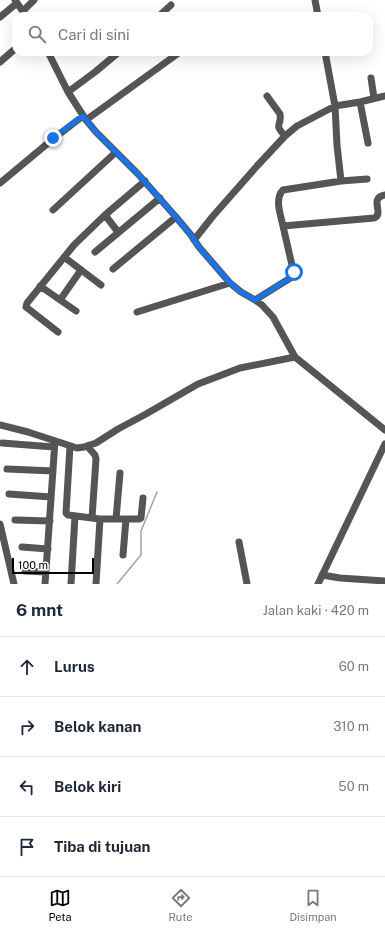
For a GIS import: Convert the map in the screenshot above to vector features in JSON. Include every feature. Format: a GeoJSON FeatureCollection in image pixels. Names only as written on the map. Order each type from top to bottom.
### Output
{"type":"FeatureCollection","features":[{"type":"Feature","properties":{"kind":"street"},"geometry":{"type":"LineString","coordinates":[[25,12],[34,0]]}},
{"type":"Feature","properties":{"kind":"street"},"geometry":{"type":"LineString","coordinates":[[315,0],[317,12]]}},
{"type":"Feature","properties":{"kind":"street"},"geometry":{"type":"LineString","coordinates":[[0,17],[16,2],[23,12]]}},
{"type":"Feature","properties":{"kind":"street"},"geometry":{"type":"LineString","coordinates":[[163,12],[171,5]]}},
{"type":"Feature","properties":{"kind":"street"},"geometry":{"type":"LineString","coordinates":[[0,62],[12,52]]}},
{"type":"Feature","properties":{"kind":"street"},"geometry":{"type":"LineString","coordinates":[[50,56],[68,92],[96,132],[145,181],[230,283],[262,305],[273,317],[296,357],[385,430]]}},
{"type":"Feature","properties":{"kind":"street"},"geometry":{"type":"LineString","coordinates":[[68,92],[96,72],[114,56]]}},
{"type":"Feature","properties":{"kind":"street"},"geometry":{"type":"LineString","coordinates":[[0,183],[53,138],[85,118],[174,56]]}},
{"type":"Feature","properties":{"kind":"street"},"geometry":{"type":"LineString","coordinates":[[325,56],[335,106],[336,145],[341,181]]}},
{"type":"Feature","properties":{"kind":"street"},"geometry":{"type":"LineString","coordinates":[[371,78],[374,98]]}},
{"type":"Feature","properties":{"kind":"street"},"geometry":{"type":"LineString","coordinates":[[267,96],[280,114],[281,117],[278,126],[285,136]]}},
{"type":"Feature","properties":{"kind":"street"},"geometry":{"type":"LineString","coordinates":[[194,240],[252,171],[285,136],[297,126],[335,106],[385,96]]}},
{"type":"Feature","properties":{"kind":"street"},"geometry":{"type":"LineString","coordinates":[[360,102],[368,143]]}},
{"type":"Feature","properties":{"kind":"street"},"geometry":{"type":"LineString","coordinates":[[52,210],[116,152]]}},
{"type":"Feature","properties":{"kind":"street"},"geometry":{"type":"LineString","coordinates":[[255,300],[292,277],[294,274],[279,210],[280,193],[283,190],[341,181],[367,179]]}},
{"type":"Feature","properties":{"kind":"street"},"geometry":{"type":"LineString","coordinates":[[58,332],[26,307],[27,303],[74,245],[105,215],[145,181]]}},
{"type":"Feature","properties":{"kind":"street"},"geometry":{"type":"LineString","coordinates":[[283,226],[378,217],[378,198],[385,195]]}},
{"type":"Feature","properties":{"kind":"street"},"geometry":{"type":"LineString","coordinates":[[95,252],[160,198]]}},
{"type":"Feature","properties":{"kind":"street"},"geometry":{"type":"LineString","coordinates":[[105,215],[118,232]]}},
{"type":"Feature","properties":{"kind":"street"},"geometry":{"type":"LineString","coordinates":[[113,269],[176,217]]}},
{"type":"Feature","properties":{"kind":"street"},"geometry":{"type":"LineString","coordinates":[[64,257],[101,285]]}},
{"type":"Feature","properties":{"kind":"street"},"geometry":{"type":"LineString","coordinates":[[60,300],[81,270]]}},
{"type":"Feature","properties":{"kind":"street"},"geometry":{"type":"LineString","coordinates":[[137,312],[230,283]]}},
{"type":"Feature","properties":{"kind":"street"},"geometry":{"type":"LineString","coordinates":[[40,286],[76,311]]}},
{"type":"Feature","properties":{"kind":"street"},"geometry":{"type":"LineString","coordinates":[[2,443],[55,444],[77,448],[87,446],[96,443],[198,384],[240,368],[296,357]]}},
{"type":"Feature","properties":{"kind":"street"},"geometry":{"type":"LineString","coordinates":[[0,425],[28,432],[55,444]]}},
{"type":"Feature","properties":{"kind":"street"},"geometry":{"type":"LineString","coordinates":[[45,584],[55,444]]}},
{"type":"Feature","properties":{"kind":"street"},"geometry":{"type":"LineString","coordinates":[[318,584],[385,444]]}},
{"type":"Feature","properties":{"kind":"street"},"geometry":{"type":"LineString","coordinates":[[70,446],[66,513],[68,515],[100,519],[139,519],[141,518],[143,498]]}},
{"type":"Feature","properties":{"kind":"street"},"geometry":{"type":"LineString","coordinates":[[87,446],[95,455],[96,459],[92,518]]}},
{"type":"Feature","properties":{"kind":"street"},"geometry":{"type":"LineString","coordinates":[[7,469],[53,471]]}},
{"type":"Feature","properties":{"kind":"street"},"geometry":{"type":"LineString","coordinates":[[116,519],[120,473]]}},
{"type":"Feature","properties":{"kind":"street"},"geometry":{"type":"LineString","coordinates":[[9,494],[51,497]]}},
{"type":"Feature","properties":{"kind":"street"},"geometry":{"type":"LineString","coordinates":[[71,584],[76,516]]}},
{"type":"Feature","properties":{"kind":"street"},"geometry":{"type":"LineString","coordinates":[[96,584],[100,519]]}},
{"type":"Feature","properties":{"kind":"street"},"geometry":{"type":"LineString","coordinates":[[122,555],[126,519]]}},
{"type":"Feature","properties":{"kind":"street"},"geometry":{"type":"LineString","coordinates":[[15,520],[50,521]]}},
{"type":"Feature","properties":{"kind":"street"},"geometry":{"type":"LineString","coordinates":[[0,524],[14,584]]}},
{"type":"Feature","properties":{"kind":"street"},"geometry":{"type":"LineString","coordinates":[[239,542],[247,584]]}},
{"type":"Feature","properties":{"kind":"street"},"geometry":{"type":"LineString","coordinates":[[22,547],[48,549]]}},
{"type":"Feature","properties":{"kind":"street"},"geometry":{"type":"LineString","coordinates":[[25,571],[46,572]]}},
{"type":"Feature","properties":{"kind":"street"},"geometry":{"type":"LineString","coordinates":[[322,575],[364,582],[385,581]]}},
{"type":"Feature","properties":{"kind":"waterway"},"geometry":{"type":"LineString","coordinates":[[117,584],[141,555],[141,531],[157,492]]}},
{"type":"Feature","properties":{"kind":"route"},"geometry":{"type":"LineString","coordinates":[[53,138],[83,116],[96,132],[145,181],[230,283],[241,292],[255,300],[292,277],[294,272]]}}]}
